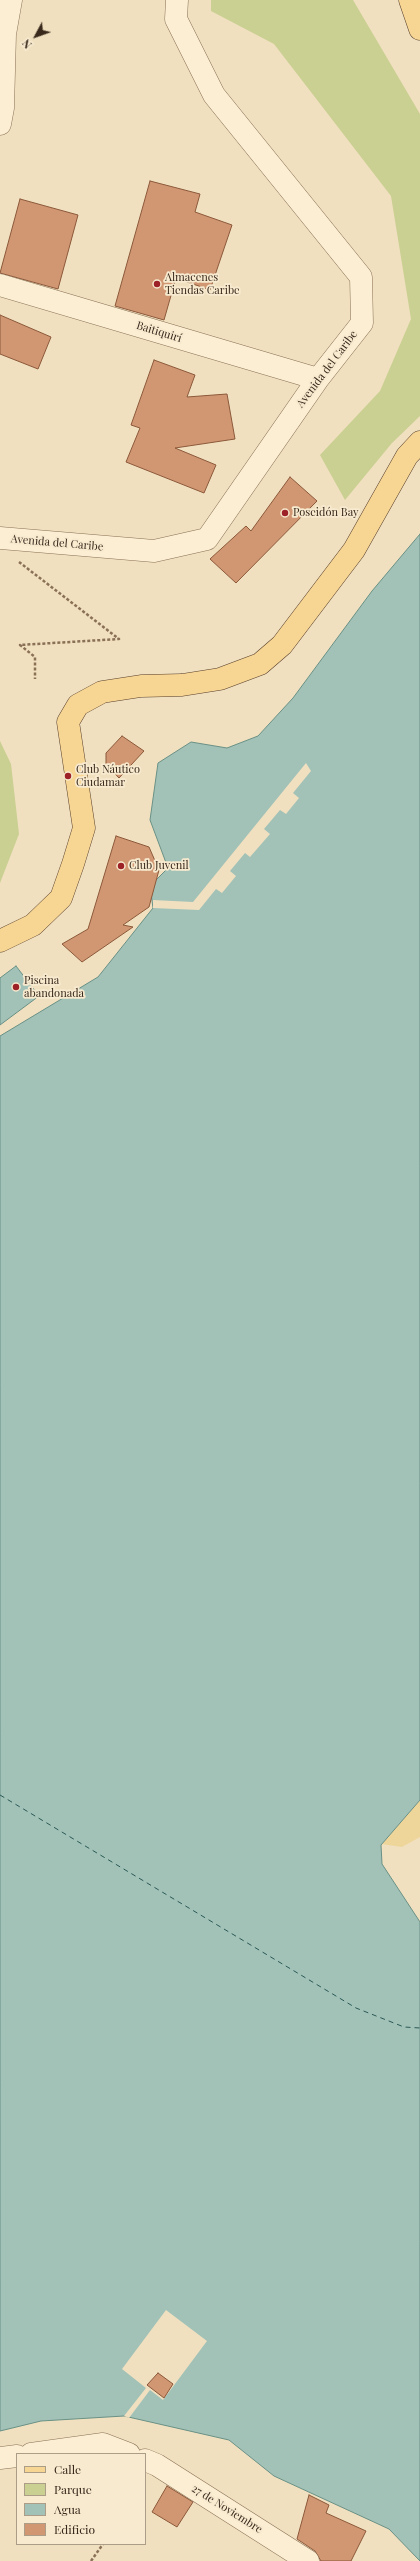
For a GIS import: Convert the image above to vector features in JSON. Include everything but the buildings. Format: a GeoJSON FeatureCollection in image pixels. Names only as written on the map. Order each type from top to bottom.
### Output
{"type":"FeatureCollection","features":[{"type":"Feature","properties":{"kind":"main road"},"geometry":{"type":"LineString","coordinates":[[410,0],[420,29]]}},
{"type":"Feature","properties":{"kind":"main road"},"geometry":{"type":"LineString","coordinates":[[0,941],[33,925],[61,898],[74,864],[84,828],[68,722],[78,705],[102,692],[141,686],[182,684],[220,679],[260,664],[282,645],[354,550],[407,456],[420,442]]}},
{"type":"Feature","properties":{"kind":"street"},"geometry":{"type":"LineString","coordinates":[[0,124],[3,108],[5,34],[11,0]]}},
{"type":"Feature","properties":{"kind":"street","name":"Avenida del Caribe"},"geometry":{"type":"LineString","coordinates":[[0,538],[154,551],[207,539],[318,379],[362,323],[361,277],[214,95],[176,19],[177,0]]}},
{"type":"Feature","properties":{"kind":"street","name":"Baitiquirí"},"geometry":{"type":"LineString","coordinates":[[0,285],[318,379]]}},
{"type":"Feature","properties":{"kind":"street"},"geometry":{"type":"LineString","coordinates":[[38,2453],[103,2444],[126,2453]]}},
{"type":"Feature","properties":{"kind":"street"},"geometry":{"type":"LineString","coordinates":[[0,2458],[16,2456]]}},
{"type":"Feature","properties":{"kind":"street","name":"27 de Noviembre"},"geometry":{"type":"LineString","coordinates":[[146,2460],[157,2465],[308,2561]]}},
{"type":"Feature","properties":{"kind":"path"},"geometry":{"type":"LineString","coordinates":[[18,561],[119,639],[20,646],[35,657],[35,679]]}},
{"type":"Feature","properties":{"kind":"path"},"geometry":{"type":"LineString","coordinates":[[91,2561],[102,2545]]}},
{"type":"Feature","properties":{"kind":"green space"},"geometry":{"type":"Polygon","coordinates":[[[211,0],[353,0],[420,114],[420,416],[392,443],[345,500],[320,455],[380,391],[411,319],[391,196],[274,44],[211,11],[211,0]]]}},
{"type":"Feature","properties":{"kind":"green space"},"geometry":{"type":"Polygon","coordinates":[[[0,741],[11,764],[19,834],[0,883],[0,741]]]}},
{"type":"Feature","properties":{"kind":"sand"},"geometry":{"type":"Polygon","coordinates":[[[420,1800],[420,1837],[402,1847],[381,1844],[420,1800]]]}},
{"type":"Feature","properties":{"kind":"water"},"geometry":{"type":"Polygon","coordinates":[[[420,534],[420,1800],[381,1845],[382,1864],[420,1922],[420,2561],[389,2529],[274,2476],[229,2440],[124,2416],[41,2421],[0,2431],[0,1036],[98,977],[153,908],[150,886],[168,868],[150,820],[158,763],[191,742],[227,748],[258,736],[293,698],[372,591],[420,534]]]}},
{"type":"Feature","properties":{"kind":"water","name":"Piscina abandonada"},"geometry":{"type":"Polygon","coordinates":[[[16,966],[39,996],[0,1025],[0,978],[16,966]]]}},
{"type":"Feature","properties":{"kind":"pier"},"geometry":{"type":"Polygon","coordinates":[[[306,763],[311,771],[293,793],[299,798],[286,814],[280,810],[264,829],[270,834],[250,857],[245,853],[230,871],[236,876],[222,893],[216,889],[199,910],[153,908],[153,900],[193,902],[306,763]]]}},
{"type":"Feature","properties":{"kind":"pier"},"geometry":{"type":"Polygon","coordinates":[[[166,2310],[207,2341],[163,2400],[150,2390],[129,2418],[124,2416],[146,2388],[122,2369],[166,2310]]]}},
{"type":"Feature","properties":{"kind":"ferry route"},"geometry":{"type":"LineString","coordinates":[[0,1795],[356,2008],[404,2027],[420,2028]]}},
{"type":"Feature","properties":{"kind":"place","name":"Almacenes Tiendas Caribe"},"geometry":{"type":"Point","coordinates":[157,284]}},
{"type":"Feature","properties":{"kind":"place","name":"Poseidón Bay"},"geometry":{"type":"Point","coordinates":[285,513]}},
{"type":"Feature","properties":{"kind":"place","name":"Club Náutico Ciudamar"},"geometry":{"type":"Point","coordinates":[68,776]}},
{"type":"Feature","properties":{"kind":"place","name":"Club Juvenil"},"geometry":{"type":"Point","coordinates":[121,866]}},
{"type":"Feature","properties":{"kind":"place","name":"Piscina abandonada"},"geometry":{"type":"Point","coordinates":[16,987]}}]}
